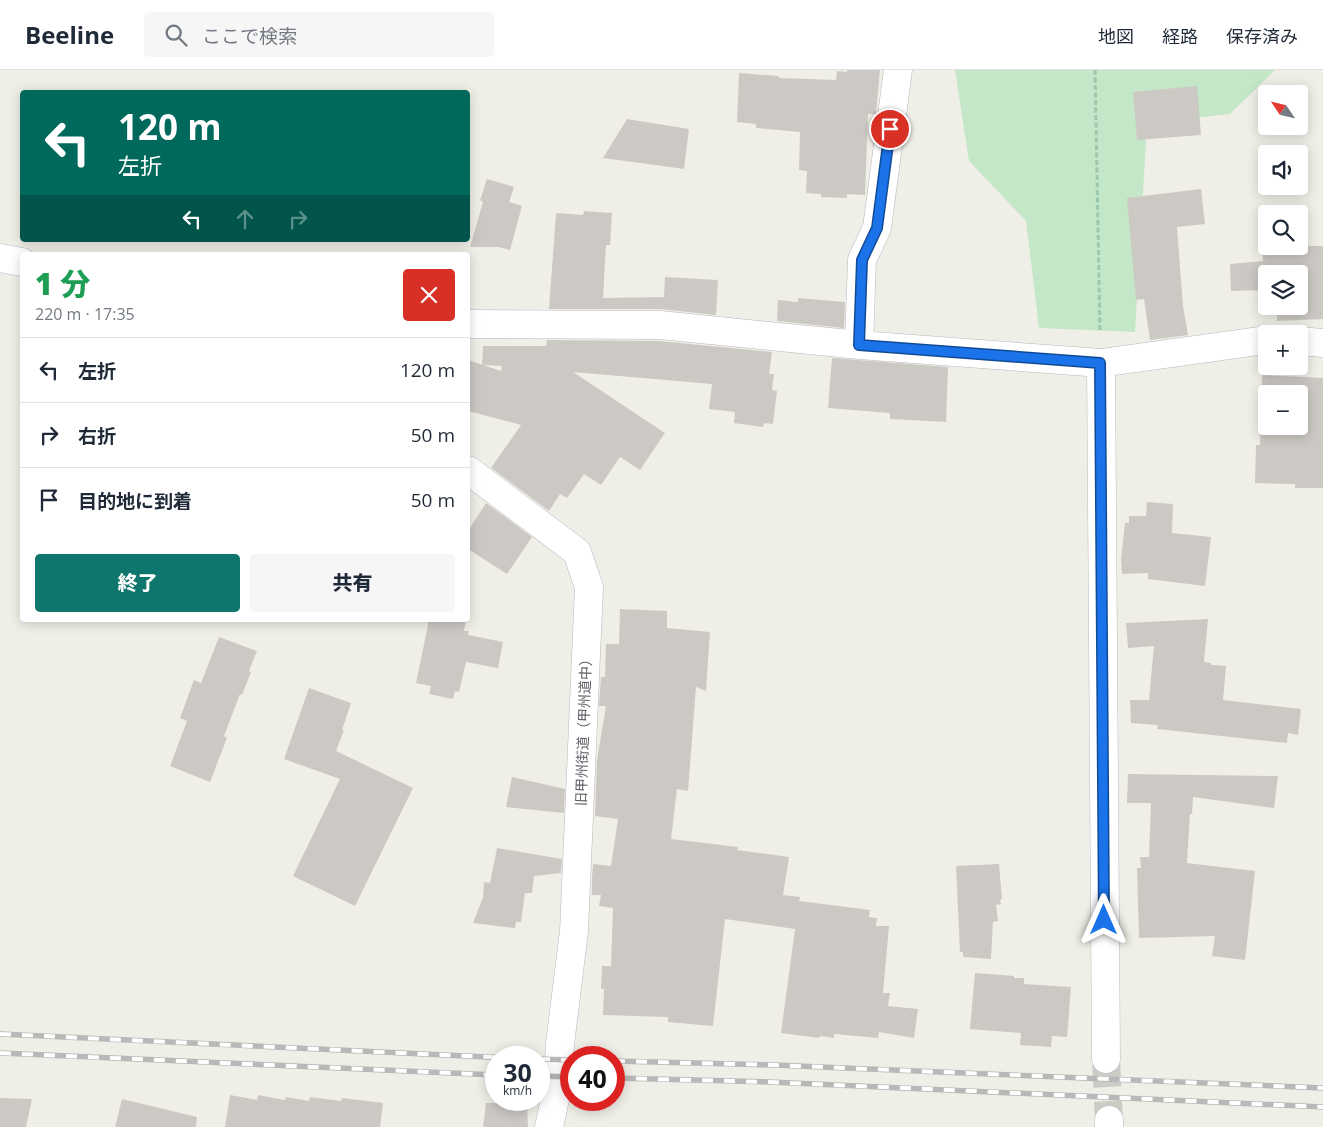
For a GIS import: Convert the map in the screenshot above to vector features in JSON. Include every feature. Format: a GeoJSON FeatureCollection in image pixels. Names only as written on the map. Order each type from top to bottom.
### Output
{"type":"FeatureCollection","features":[{"type":"Feature","properties":{"kind":"street"},"geometry":{"type":"LineString","coordinates":[[859,345],[862,260],[877,228],[898,70]]}},
{"type":"Feature","properties":{"kind":"street"},"geometry":{"type":"LineString","coordinates":[[0,258],[20,262]]}},
{"type":"Feature","properties":{"kind":"street"},"geometry":{"type":"LineString","coordinates":[[470,324],[660,326],[859,345],[1100,363],[1258,341]]}},
{"type":"Feature","properties":{"kind":"street"},"geometry":{"type":"LineString","coordinates":[[1308,342],[1323,343]]}},
{"type":"Feature","properties":{"kind":"street"},"geometry":{"type":"LineString","coordinates":[[1100,363],[1106,1060]]}},
{"type":"Feature","properties":{"kind":"street","name":"旧甲州街道（甲州道中）"},"geometry":{"type":"LineString","coordinates":[[470,472],[577,552],[589,587],[574,931],[560,1044],[557,1090],[550,1127]]}},
{"type":"Feature","properties":{"kind":"path"},"geometry":{"type":"LineString","coordinates":[[1095,70],[1100,363]]}},
{"type":"Feature","properties":{"kind":"green space"},"geometry":{"type":"Polygon","coordinates":[[[955,70],[1275,70],[1230,114],[1147,123],[1135,332],[1039,328],[1026,221],[969,161],[955,70]]]}},
{"type":"Feature","properties":{"kind":"building"},"geometry":{"type":"Polygon","coordinates":[[[847,70],[880,70],[876,114],[868,114],[865,195],[847,194],[847,198],[821,197],[821,194],[806,193],[807,171],[799,170],[800,132],[756,128],[756,124],[737,122],[739,73],[779,76],[779,78],[836,80],[837,71],[847,72],[847,70]]]}},
{"type":"Feature","properties":{"kind":"building"},"geometry":{"type":"Polygon","coordinates":[[[1197,86],[1201,135],[1137,140],[1133,92],[1197,86]]]}},
{"type":"Feature","properties":{"kind":"building"},"geometry":{"type":"Polygon","coordinates":[[[627,119],[689,129],[684,169],[603,158],[627,119]]]}},
{"type":"Feature","properties":{"kind":"building"},"geometry":{"type":"Polygon","coordinates":[[[487,179],[514,187],[509,202],[522,206],[510,250],[498,247],[470,247],[483,202],[480,200],[487,179]]]}},
{"type":"Feature","properties":{"kind":"building"},"geometry":{"type":"Polygon","coordinates":[[[1201,189],[1205,224],[1177,227],[1183,306],[1188,335],[1150,340],[1144,299],[1136,300],[1127,198],[1201,189]]]}},
{"type":"Feature","properties":{"kind":"building"},"geometry":{"type":"Polygon","coordinates":[[[584,211],[612,213],[610,245],[606,245],[603,298],[664,297],[665,277],[718,280],[716,315],[660,309],[549,309],[556,213],[583,215],[584,211]]]}},
{"type":"Feature","properties":{"kind":"building"},"geometry":{"type":"Polygon","coordinates":[[[1308,246],[1323,246],[1323,319],[1277,321],[1277,315],[1308,315],[1308,265],[1258,265],[1258,290],[1231,291],[1230,264],[1263,261],[1263,255],[1308,255],[1308,246]]]}},
{"type":"Feature","properties":{"kind":"building"},"geometry":{"type":"Polygon","coordinates":[[[798,298],[845,302],[844,328],[777,321],[778,300],[798,302],[798,298]]]}},
{"type":"Feature","properties":{"kind":"building"},"geometry":{"type":"Polygon","coordinates":[[[547,340],[659,341],[772,352],[769,374],[774,374],[772,390],[777,391],[773,424],[764,423],[763,427],[734,423],[735,412],[709,409],[712,384],[573,372],[665,433],[640,470],[620,457],[601,485],[584,474],[567,498],[560,494],[549,511],[491,468],[521,425],[470,412],[470,361],[482,365],[483,346],[546,346],[547,340]],[[483,365],[501,371],[502,366],[483,365]]]}},
{"type":"Feature","properties":{"kind":"building"},"geometry":{"type":"Polygon","coordinates":[[[832,358],[948,367],[946,422],[890,419],[890,413],[828,408],[832,358]]]}},
{"type":"Feature","properties":{"kind":"building"},"geometry":{"type":"Polygon","coordinates":[[[1262,375],[1323,378],[1323,488],[1295,488],[1295,484],[1255,483],[1256,445],[1260,445],[1260,435],[1308,435],[1308,385],[1262,385],[1262,375]]]}},
{"type":"Feature","properties":{"kind":"building"},"geometry":{"type":"Polygon","coordinates":[[[1147,502],[1173,504],[1172,533],[1211,537],[1205,586],[1148,579],[1148,573],[1122,574],[1121,559],[1125,523],[1129,523],[1129,516],[1146,516],[1147,502]]]}},
{"type":"Feature","properties":{"kind":"building"},"geometry":{"type":"Polygon","coordinates":[[[486,503],[532,537],[507,574],[470,550],[470,528],[486,503]]]}},
{"type":"Feature","properties":{"kind":"building"},"geometry":{"type":"Polygon","coordinates":[[[620,609],[667,611],[667,628],[710,632],[706,691],[696,687],[688,791],[677,789],[671,839],[738,847],[737,850],[789,857],[783,895],[800,897],[799,901],[870,910],[869,917],[877,918],[876,926],[889,926],[883,993],[890,993],[888,1006],[918,1009],[914,1038],[879,1032],[878,1038],[834,1034],[834,1038],[820,1036],[819,1038],[781,1033],[795,929],[725,919],[713,1026],[668,1022],[668,1017],[603,1015],[604,989],[601,989],[602,966],[611,966],[613,908],[599,906],[601,895],[592,895],[593,864],[611,866],[618,819],[595,816],[597,760],[606,706],[599,706],[601,677],[605,677],[606,644],[619,644],[620,609]]]}},
{"type":"Feature","properties":{"kind":"building"},"geometry":{"type":"Polygon","coordinates":[[[1208,619],[1204,662],[1211,663],[1211,665],[1226,666],[1223,700],[1301,709],[1298,735],[1288,733],[1287,743],[1157,729],[1158,725],[1131,723],[1130,700],[1149,700],[1154,646],[1128,648],[1126,623],[1208,619]]]}},
{"type":"Feature","properties":{"kind":"building"},"geometry":{"type":"Polygon","coordinates":[[[429,622],[466,622],[464,631],[469,631],[468,635],[503,642],[498,668],[466,662],[459,692],[455,691],[453,699],[429,694],[431,686],[416,683],[429,622]]]}},
{"type":"Feature","properties":{"kind":"building"},"geometry":{"type":"Polygon","coordinates":[[[219,637],[257,651],[249,671],[251,672],[242,695],[240,694],[224,736],[227,738],[210,782],[170,766],[187,721],[180,718],[194,680],[201,683],[219,637]]]}},
{"type":"Feature","properties":{"kind":"building"},"geometry":{"type":"Polygon","coordinates":[[[309,688],[351,703],[336,751],[413,788],[355,906],[293,876],[340,779],[284,759],[309,688]]]}},
{"type":"Feature","properties":{"kind":"building"},"geometry":{"type":"Polygon","coordinates":[[[1128,774],[1278,776],[1274,808],[1193,797],[1187,863],[1255,871],[1245,960],[1212,956],[1215,936],[1139,938],[1137,868],[1141,868],[1140,857],[1149,857],[1151,803],[1127,803],[1128,774]]]}},
{"type":"Feature","properties":{"kind":"building"},"geometry":{"type":"Polygon","coordinates":[[[512,777],[565,789],[564,813],[506,807],[512,777]]]}},
{"type":"Feature","properties":{"kind":"building"},"geometry":{"type":"Polygon","coordinates":[[[497,848],[562,859],[561,873],[534,876],[532,893],[525,893],[521,922],[516,922],[515,928],[473,923],[483,897],[484,882],[490,883],[497,848]]]}},
{"type":"Feature","properties":{"kind":"building"},"geometry":{"type":"Polygon","coordinates":[[[999,864],[1002,899],[1000,900],[1001,904],[996,905],[998,921],[993,922],[991,959],[963,957],[963,952],[960,952],[956,866],[999,864]]]}},
{"type":"Feature","properties":{"kind":"building"},"geometry":{"type":"Polygon","coordinates":[[[975,973],[1024,978],[1024,984],[1071,987],[1067,1037],[1052,1036],[1051,1047],[1020,1045],[1021,1033],[970,1029],[975,973]]]}},
{"type":"Feature","properties":{"kind":"building"},"geometry":{"type":"Polygon","coordinates":[[[230,1095],[257,1100],[258,1095],[285,1100],[286,1097],[309,1101],[310,1097],[341,1101],[342,1098],[383,1103],[380,1127],[225,1127],[230,1095]]]}},
{"type":"Feature","properties":{"kind":"building"},"geometry":{"type":"Polygon","coordinates":[[[0,1098],[32,1099],[26,1127],[0,1127],[0,1098]]]}},
{"type":"Feature","properties":{"kind":"building"},"geometry":{"type":"Polygon","coordinates":[[[122,1099],[197,1117],[196,1127],[115,1127],[122,1099]]]}},
{"type":"Feature","properties":{"kind":"building"},"geometry":{"type":"Polygon","coordinates":[[[485,1111],[527,1111],[528,1127],[483,1127],[485,1111]]]}},
{"type":"Feature","properties":{"kind":"tunnel"},"geometry":{"type":"LineString","coordinates":[[1106,1059],[1109,1120]]}},
{"type":"Feature","properties":{"kind":"railway"},"geometry":{"type":"LineString","coordinates":[[0,1034],[485,1057]]}},
{"type":"Feature","properties":{"kind":"railway"},"geometry":{"type":"LineString","coordinates":[[0,1053],[485,1075]]}},
{"type":"Feature","properties":{"kind":"railway"},"geometry":{"type":"LineString","coordinates":[[550,1059],[560,1060]]}},
{"type":"Feature","properties":{"kind":"railway"},"geometry":{"type":"LineString","coordinates":[[625,1061],[774,1065],[1323,1088]]}},
{"type":"Feature","properties":{"kind":"railway"},"geometry":{"type":"LineString","coordinates":[[550,1076],[560,1077]]}},
{"type":"Feature","properties":{"kind":"railway"},"geometry":{"type":"LineString","coordinates":[[625,1078],[770,1082],[1323,1107]]}},
{"type":"Feature","properties":{"kind":"route"},"geometry":{"type":"LineString","coordinates":[[890,129],[877,228],[862,260],[859,345],[1100,363],[1104,920]]}}]}
